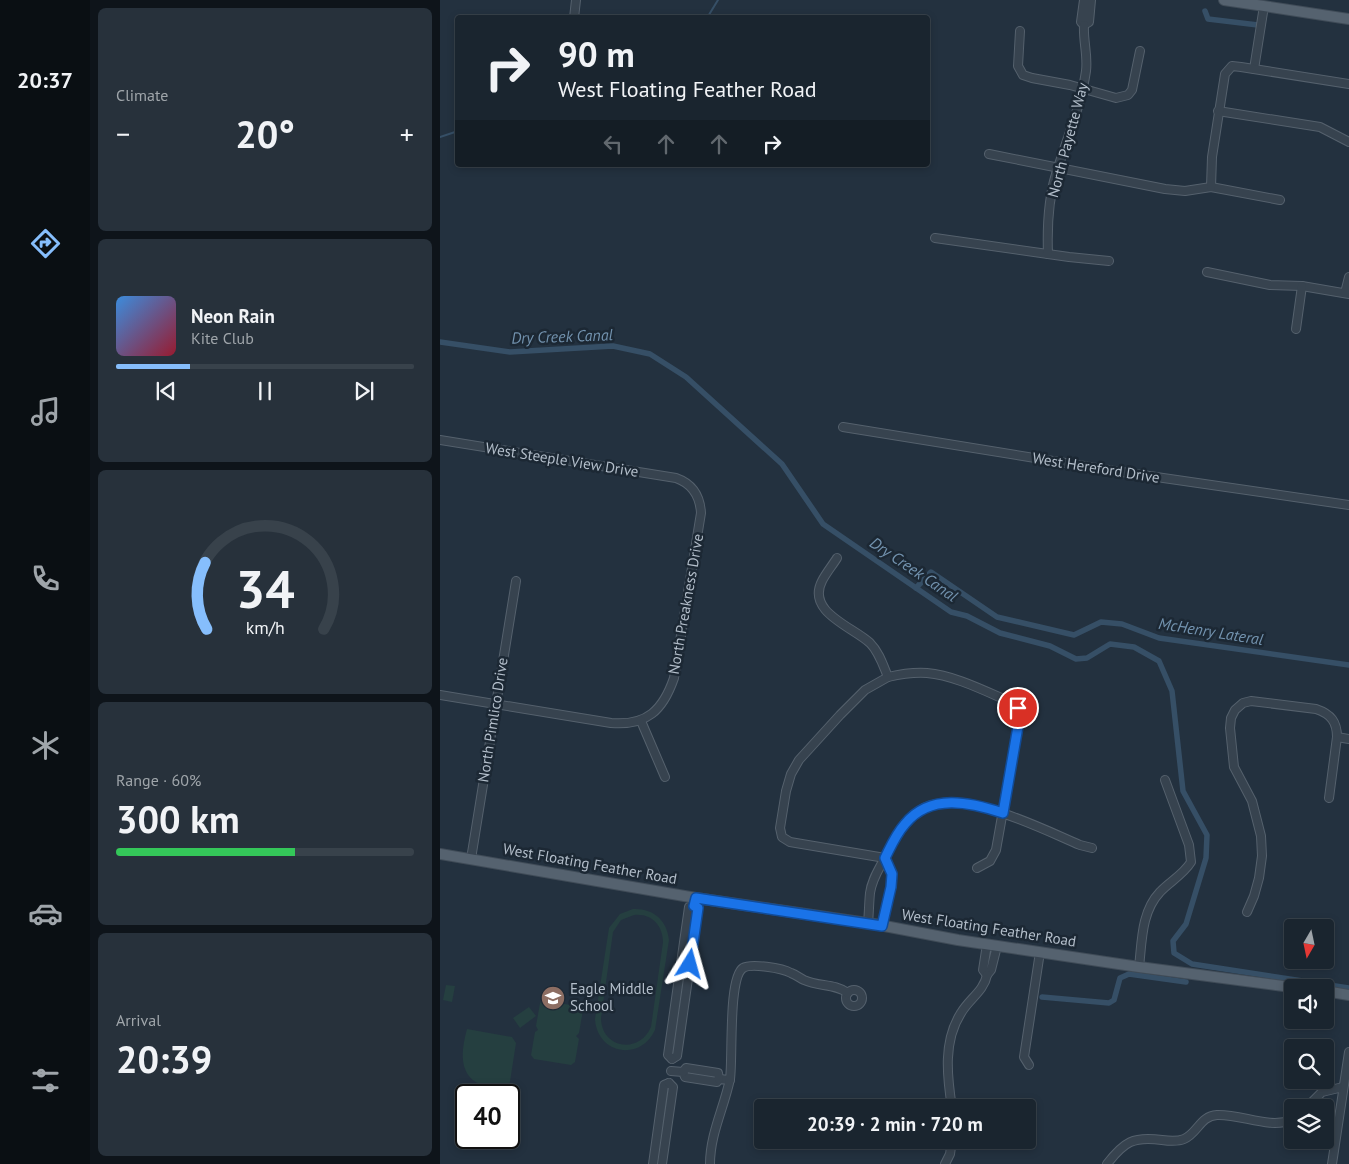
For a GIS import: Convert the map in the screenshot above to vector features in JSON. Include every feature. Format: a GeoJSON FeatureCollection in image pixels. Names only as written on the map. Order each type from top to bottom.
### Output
{"type":"FeatureCollection","features":[{"type":"Feature","properties":{"kind":"main road"},"geometry":{"type":"LineString","coordinates":[[1224,0],[1349,19]]}},
{"type":"Feature","properties":{"kind":"main road","name":"West Floating Feather Road"},"geometry":{"type":"LineString","coordinates":[[440,854],[695,902],[882,926],[1139,967],[1284,986]]}},
{"type":"Feature","properties":{"kind":"main road"},"geometry":{"type":"LineString","coordinates":[[1334,992],[1349,995]]}},
{"type":"Feature","properties":{"kind":"street"},"geometry":{"type":"LineString","coordinates":[[574,15],[576,0]]}},
{"type":"Feature","properties":{"kind":"street","name":"North Payette Way"},"geometry":{"type":"LineString","coordinates":[[1048,254],[1050,204],[1058,167],[1082,88],[1087,64],[1084,25],[1081,22],[1084,0]]}},
{"type":"Feature","properties":{"kind":"street","name":"North Payette Way"},"geometry":{"type":"LineString","coordinates":[[1084,25],[1089,22],[1091,0]]}},
{"type":"Feature","properties":{"kind":"street"},"geometry":{"type":"LineString","coordinates":[[1254,69],[1264,6]]}},
{"type":"Feature","properties":{"kind":"street"},"geometry":{"type":"LineString","coordinates":[[1020,31],[1018,66],[1023,75],[1082,88],[1116,98],[1122,98],[1132,90],[1140,51]]}},
{"type":"Feature","properties":{"kind":"street"},"geometry":{"type":"LineString","coordinates":[[1211,187],[1212,157],[1218,111],[1225,74],[1232,66],[1349,84]]}},
{"type":"Feature","properties":{"kind":"street"},"geometry":{"type":"LineString","coordinates":[[1218,111],[1320,127],[1349,142]]}},
{"type":"Feature","properties":{"kind":"street"},"geometry":{"type":"LineString","coordinates":[[989,154],[1166,189],[1185,190],[1211,187],[1280,200]]}},
{"type":"Feature","properties":{"kind":"street"},"geometry":{"type":"LineString","coordinates":[[935,238],[1109,261]]}},
{"type":"Feature","properties":{"kind":"street"},"geometry":{"type":"LineString","coordinates":[[1207,272],[1270,285],[1302,286],[1347,293],[1349,278]]}},
{"type":"Feature","properties":{"kind":"street"},"geometry":{"type":"LineString","coordinates":[[1296,329],[1302,286]]}},
{"type":"Feature","properties":{"kind":"street","name":"West Hereford Drive"},"geometry":{"type":"LineString","coordinates":[[843,427],[1105,470],[1349,504]]}},
{"type":"Feature","properties":{"kind":"street","name":"West Steeple View Drive"},"geometry":{"type":"LineString","coordinates":[[440,440],[684,481]]}},
{"type":"Feature","properties":{"kind":"street","name":"North Preakness Drive"},"geometry":{"type":"LineString","coordinates":[[641,721],[661,706],[668,695],[674,678],[701,513],[701,503],[698,494],[684,481]]}},
{"type":"Feature","properties":{"kind":"street"},"geometry":{"type":"LineString","coordinates":[[837,558],[822,583],[819,600],[823,608],[830,615],[870,643],[880,657],[888,677]]}},
{"type":"Feature","properties":{"kind":"street","name":"North Pimlico Drive"},"geometry":{"type":"LineString","coordinates":[[471,859],[516,581]]}},
{"type":"Feature","properties":{"kind":"street"},"geometry":{"type":"LineString","coordinates":[[885,858],[790,842],[782,837],[780,828],[786,791],[791,774],[799,760],[865,690],[888,677],[916,672],[937,675],[960,682],[1013,702],[1018,708],[1020,715],[996,850],[990,861],[977,868]]}},
{"type":"Feature","properties":{"kind":"street"},"geometry":{"type":"LineString","coordinates":[[440,695],[611,723],[623,724],[641,721],[665,777]]}},
{"type":"Feature","properties":{"kind":"street"},"geometry":{"type":"LineString","coordinates":[[1247,912],[1259,878],[1262,849],[1256,812],[1234,767],[1230,728],[1231,718],[1235,710],[1243,703],[1257,701],[1316,709],[1326,712],[1332,717],[1337,730],[1337,737],[1329,798]]}},
{"type":"Feature","properties":{"kind":"street"},"geometry":{"type":"LineString","coordinates":[[1337,737],[1349,739]]}},
{"type":"Feature","properties":{"kind":"street"},"geometry":{"type":"LineString","coordinates":[[1139,967],[1145,924],[1150,907],[1159,893],[1184,871],[1191,862],[1187,838],[1165,780]]}},
{"type":"Feature","properties":{"kind":"street"},"geometry":{"type":"LineString","coordinates":[[868,924],[870,892],[876,872],[895,838],[905,823],[923,808],[940,802],[957,802],[1003,813],[1080,845],[1092,848]]}},
{"type":"Feature","properties":{"kind":"street"},"geometry":{"type":"LineString","coordinates":[[882,926],[892,874],[885,858]]}},
{"type":"Feature","properties":{"kind":"street"},"geometry":{"type":"LineString","coordinates":[[669,1083],[672,1059],[668,1055],[689,907],[695,902]]}},
{"type":"Feature","properties":{"kind":"street"},"geometry":{"type":"LineString","coordinates":[[951,1099],[948,1070],[949,1046],[953,1028],[961,1011],[973,1000],[986,982],[987,975],[984,970],[992,945]]}},
{"type":"Feature","properties":{"kind":"street"},"geometry":{"type":"LineString","coordinates":[[1029,1065],[1024,1057],[1040,952]]}},
{"type":"Feature","properties":{"kind":"street"},"geometry":{"type":"LineString","coordinates":[[710,1164],[712,1136],[730,1080],[735,979],[737,974],[742,968],[753,965],[785,970],[809,982],[838,987],[848,993]]}},
{"type":"Feature","properties":{"kind":"street"},"geometry":{"type":"LineString","coordinates":[[1332,1164],[1349,1052]]}},
{"type":"Feature","properties":{"kind":"street"},"geometry":{"type":"LineString","coordinates":[[671,1071],[683,1072],[686,1068],[718,1073],[719,1079],[730,1080]]}},
{"type":"Feature","properties":{"kind":"street"},"geometry":{"type":"LineString","coordinates":[[653,1164],[664,1085],[669,1083]]}},
{"type":"Feature","properties":{"kind":"street"},"geometry":{"type":"LineString","coordinates":[[662,1164],[673,1086],[669,1083]]}},
{"type":"Feature","properties":{"kind":"street"},"geometry":{"type":"LineString","coordinates":[[1315,1099],[1322,1092],[1344,1087]]}},
{"type":"Feature","properties":{"kind":"street"},"geometry":{"type":"LineString","coordinates":[[1107,1164],[1117,1151],[1130,1142],[1143,1138],[1180,1141],[1193,1133],[1202,1121],[1215,1115],[1278,1123],[1284,1122]]}},
{"type":"Feature","properties":{"kind":"street"},"geometry":{"type":"LineString","coordinates":[[945,1164],[951,1149]]}},
{"type":"Feature","properties":{"kind":"green space"},"geometry":{"type":"Polygon","coordinates":[[[633,909],[653,913],[662,921],[669,940],[655,1030],[640,1047],[630,1050],[620,1050],[603,1040],[595,1019],[609,928],[620,914],[633,909]],[[634,915],[621,920],[613,932],[601,1018],[607,1036],[622,1044],[638,1042],[651,1027],[663,942],[659,926],[651,918],[634,915]]]}},
{"type":"Feature","properties":{"kind":"green space"},"geometry":{"type":"Polygon","coordinates":[[[446,985],[455,986],[452,1002],[443,1000],[446,985]]]}},
{"type":"Feature","properties":{"kind":"green space"},"geometry":{"type":"Polygon","coordinates":[[[543,1000],[581,1007],[583,1010],[579,1033],[576,1036],[579,1039],[575,1062],[571,1065],[534,1059],[531,1055],[535,1032],[538,1030],[536,1026],[540,1003],[543,1000]]]}},
{"type":"Feature","properties":{"kind":"green space"},"geometry":{"type":"Polygon","coordinates":[[[529,1007],[536,1016],[520,1028],[513,1018],[529,1007]]]}},
{"type":"Feature","properties":{"kind":"green space"},"geometry":{"type":"Polygon","coordinates":[[[467,1029],[512,1037],[516,1043],[510,1084],[480,1084],[473,1080],[467,1074],[464,1065],[464,1043],[467,1029]]]}},
{"type":"Feature","properties":{"kind":"waterway"},"geometry":{"type":"LineString","coordinates":[[709,15],[718,0]]}},
{"type":"Feature","properties":{"kind":"waterway"},"geometry":{"type":"LineString","coordinates":[[1205,11],[1208,19],[1258,25]]}},
{"type":"Feature","properties":{"kind":"waterway"},"geometry":{"type":"LineString","coordinates":[[440,137],[455,132]]}},
{"type":"Feature","properties":{"kind":"waterway","name":"Dry Creek Canal"},"geometry":{"type":"LineString","coordinates":[[440,342],[510,352],[613,346],[650,354],[686,377],[782,464],[823,524],[951,612],[967,616],[1000,633],[1050,646],[1076,659],[1087,658],[1110,644],[1134,647],[1159,661],[1172,691],[1183,791],[1207,835],[1206,858],[1186,924],[1173,941],[1174,953],[1192,964],[1349,988]]}},
{"type":"Feature","properties":{"kind":"waterway","name":"McHenry Lateral"},"geometry":{"type":"LineString","coordinates":[[916,588],[931,572],[997,617],[1074,635],[1101,622],[1122,624],[1159,638],[1349,665]]}},
{"type":"Feature","properties":{"kind":"waterway"},"geometry":{"type":"LineString","coordinates":[[1042,997],[1109,1003],[1114,1000],[1120,978],[1129,974],[1186,982]]}},
{"type":"Feature","properties":{"kind":"place","name":"Eagle Middle School"},"geometry":{"type":"Point","coordinates":[553,998]}},
{"type":"Feature","properties":{"kind":"route"},"geometry":{"type":"LineString","coordinates":[[690,964],[698,908],[694,906],[696,898],[882,926],[892,874],[885,858],[905,823],[923,808],[940,802],[957,802],[1003,813],[1020,715],[1018,708]]}}]}
